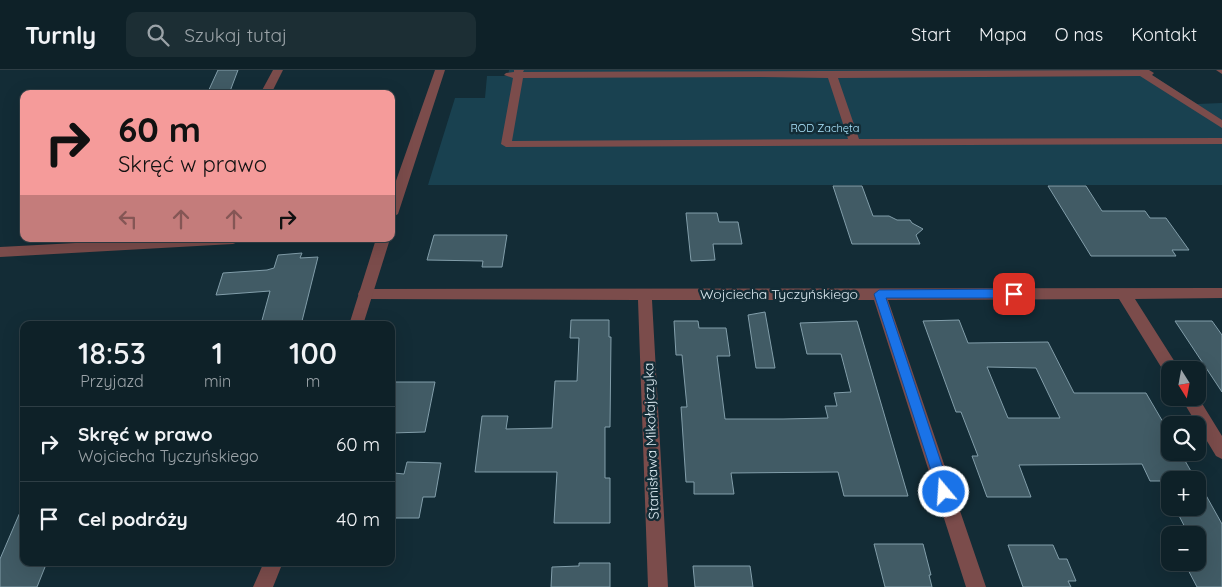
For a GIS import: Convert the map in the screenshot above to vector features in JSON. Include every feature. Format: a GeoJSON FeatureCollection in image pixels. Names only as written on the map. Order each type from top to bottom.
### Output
{"type":"FeatureCollection","features":[{"type":"Feature","properties":{"kind":"street"},"geometry":{"type":"LineString","coordinates":[[267,90],[278,70]]}},
{"type":"Feature","properties":{"kind":"street"},"geometry":{"type":"LineString","coordinates":[[395,202],[440,70]]}},
{"type":"Feature","properties":{"kind":"street"},"geometry":{"type":"LineString","coordinates":[[0,252],[152,242]]}},
{"type":"Feature","properties":{"kind":"street"},"geometry":{"type":"LineString","coordinates":[[357,321],[382,242]]}},
{"type":"Feature","properties":{"kind":"street","name":"Wojciecha Tyczyńskiego"},"geometry":{"type":"LineString","coordinates":[[365,294],[1222,293]]}},
{"type":"Feature","properties":{"kind":"street"},"geometry":{"type":"LineString","coordinates":[[879,294],[976,587]]}},
{"type":"Feature","properties":{"kind":"street"},"geometry":{"type":"LineString","coordinates":[[1124,294],[1166,361]]}},
{"type":"Feature","properties":{"kind":"street","name":"Stanisława Mikołajczyka"},"geometry":{"type":"LineString","coordinates":[[645,295],[658,587]]}},
{"type":"Feature","properties":{"kind":"street"},"geometry":{"type":"LineString","coordinates":[[1194,406],[1222,451]]}},
{"type":"Feature","properties":{"kind":"street"},"geometry":{"type":"LineString","coordinates":[[263,587],[272,566]]}},
{"type":"Feature","properties":{"kind":"lane"},"geometry":{"type":"LineString","coordinates":[[1222,125],[1143,72],[832,75],[762,72],[515,73],[506,144],[1222,141]]}},
{"type":"Feature","properties":{"kind":"lane"},"geometry":{"type":"LineString","coordinates":[[832,75],[855,143]]}},
{"type":"Feature","properties":{"kind":"green space","name":"ROD Zachęta"},"geometry":{"type":"Polygon","coordinates":[[[509,70],[1144,70],[1197,104],[1222,103],[1222,185],[428,185],[455,98],[485,98],[487,76],[508,76],[509,70]]]}},
{"type":"Feature","properties":{"kind":"building"},"geometry":{"type":"Polygon","coordinates":[[[218,70],[238,70],[230,90],[209,90],[218,70]]]}},
{"type":"Feature","properties":{"kind":"building"},"geometry":{"type":"Polygon","coordinates":[[[833,186],[862,186],[873,216],[889,216],[897,220],[910,220],[923,229],[916,235],[920,244],[852,244],[833,186]]]}},
{"type":"Feature","properties":{"kind":"building"},"geometry":{"type":"Polygon","coordinates":[[[1048,186],[1086,186],[1102,211],[1145,211],[1150,218],[1166,218],[1189,250],[1172,250],[1176,256],[1091,256],[1048,186]]]}},
{"type":"Feature","properties":{"kind":"building"},"geometry":{"type":"Polygon","coordinates":[[[686,213],[717,213],[719,222],[738,222],[742,244],[713,244],[715,260],[691,261],[686,213]]]}},
{"type":"Feature","properties":{"kind":"building"},"geometry":{"type":"Polygon","coordinates":[[[434,235],[507,235],[502,267],[482,267],[483,261],[427,260],[434,235]]]}},
{"type":"Feature","properties":{"kind":"building"},"geometry":{"type":"Polygon","coordinates":[[[302,253],[300,258],[318,257],[302,321],[262,321],[270,291],[216,295],[223,273],[274,268],[278,255],[302,253]]]}},
{"type":"Feature","properties":{"kind":"building"},"geometry":{"type":"Polygon","coordinates":[[[765,312],[775,368],[756,368],[748,315],[765,312]]]}},
{"type":"Feature","properties":{"kind":"building"},"geometry":{"type":"Polygon","coordinates":[[[571,320],[609,320],[609,337],[611,337],[610,427],[605,427],[605,478],[610,478],[610,523],[554,523],[557,472],[475,472],[482,416],[508,416],[506,429],[552,428],[555,381],[577,381],[579,338],[570,338],[571,320]]]}},
{"type":"Feature","properties":{"kind":"building"},"geometry":{"type":"Polygon","coordinates":[[[959,320],[968,343],[1048,342],[1074,393],[1146,393],[1161,419],[1161,461],[1185,461],[1191,471],[1161,471],[1161,481],[1150,481],[1142,464],[1019,465],[1031,497],[987,497],[972,456],[978,456],[961,412],[956,412],[923,321],[959,320]],[[987,367],[1008,418],[1060,418],[1036,368],[987,367]]]}},
{"type":"Feature","properties":{"kind":"building"},"geometry":{"type":"Polygon","coordinates":[[[674,321],[698,321],[699,328],[726,328],[730,356],[717,356],[725,419],[783,419],[828,418],[825,406],[837,406],[834,393],[851,392],[841,354],[807,354],[800,323],[857,321],[908,496],[844,496],[838,472],[731,473],[734,494],[694,494],[694,482],[686,482],[681,407],[687,407],[682,355],[676,355],[674,321]]]}},
{"type":"Feature","properties":{"kind":"building"},"geometry":{"type":"Polygon","coordinates":[[[1175,321],[1212,321],[1222,335],[1222,392],[1206,368],[1206,361],[1201,361],[1175,321]]]}},
{"type":"Feature","properties":{"kind":"building"},"geometry":{"type":"Polygon","coordinates":[[[395,382],[435,382],[425,432],[395,433],[395,382]]]}},
{"type":"Feature","properties":{"kind":"building"},"geometry":{"type":"Polygon","coordinates":[[[407,462],[441,463],[435,497],[423,497],[419,518],[395,518],[395,473],[404,474],[407,462]]]}},
{"type":"Feature","properties":{"kind":"building"},"geometry":{"type":"Polygon","coordinates":[[[1206,495],[1222,524],[1222,587],[1197,587],[1189,571],[1206,571],[1206,526],[1184,526],[1179,516],[1206,516],[1206,495]]]}},
{"type":"Feature","properties":{"kind":"building"},"geometry":{"type":"Polygon","coordinates":[[[20,512],[20,566],[45,566],[37,587],[0,587],[0,559],[20,512]]]}},
{"type":"Feature","properties":{"kind":"building"},"geometry":{"type":"Polygon","coordinates":[[[874,544],[923,544],[932,587],[885,587],[874,544]]]}},
{"type":"Feature","properties":{"kind":"building"},"geometry":{"type":"Polygon","coordinates":[[[1008,545],[1053,545],[1059,559],[1067,559],[1076,581],[1068,581],[1071,587],[1023,587],[1008,545]]]}},
{"type":"Feature","properties":{"kind":"building"},"geometry":{"type":"Polygon","coordinates":[[[579,563],[610,563],[610,587],[551,587],[552,567],[579,566],[579,563]]]}},
{"type":"Feature","properties":{"kind":"building"},"geometry":{"type":"Polygon","coordinates":[[[693,566],[750,566],[753,587],[695,587],[693,566]]]}},
{"type":"Feature","properties":{"kind":"route"},"geometry":{"type":"LineString","coordinates":[[944,492],[879,294],[1014,294]]}}]}
